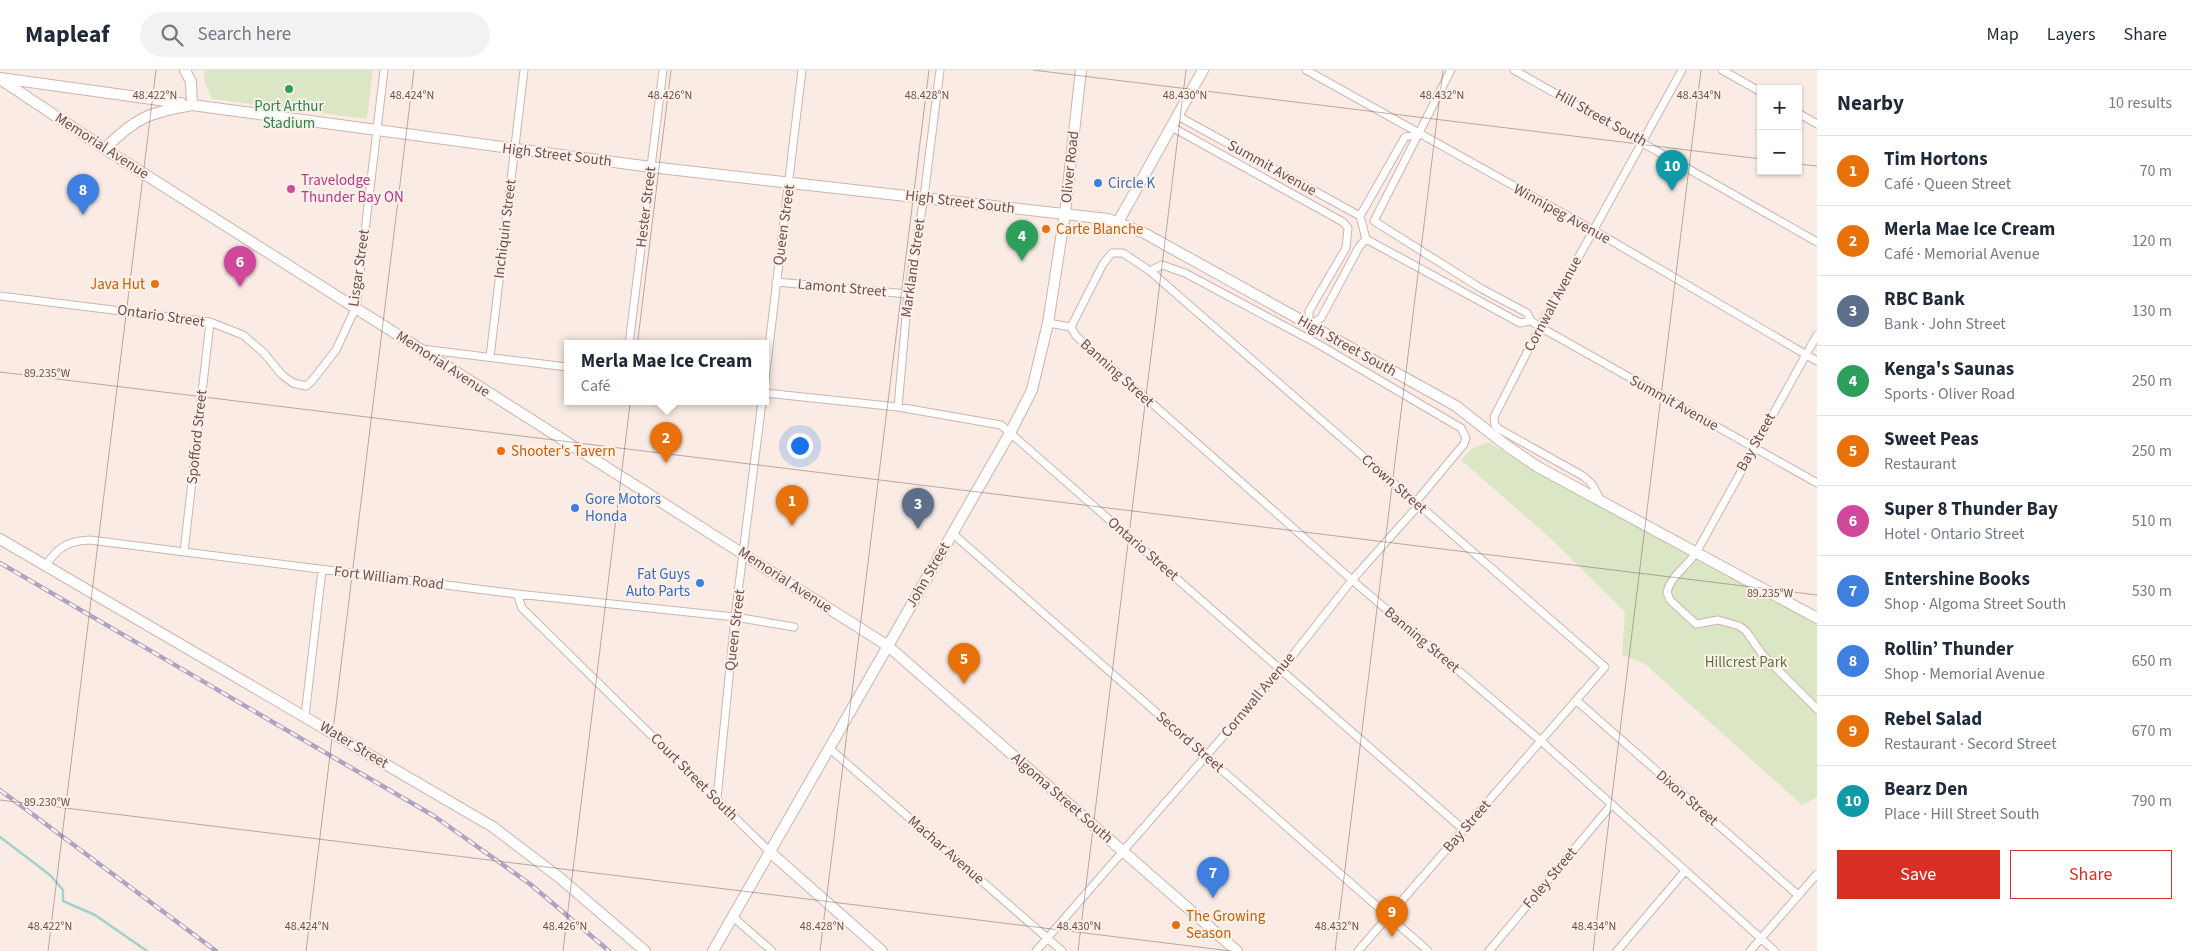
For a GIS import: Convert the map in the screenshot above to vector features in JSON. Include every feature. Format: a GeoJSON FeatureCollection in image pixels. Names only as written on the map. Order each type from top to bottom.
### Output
{"type":"FeatureCollection","features":[{"type":"Feature","properties":{"kind":"main road"},"geometry":{"type":"LineString","coordinates":[[0,78],[192,105],[190,82],[185,70]]}},
{"type":"Feature","properties":{"kind":"main road","name":"Oliver Road"},"geometry":{"type":"LineString","coordinates":[[1048,323],[1066,213],[1081,70]]}},
{"type":"Feature","properties":{"kind":"main road"},"geometry":{"type":"LineString","coordinates":[[1118,222],[1202,70]]}},
{"type":"Feature","properties":{"kind":"main road","name":"Memorial Avenue"},"geometry":{"type":"LineString","coordinates":[[0,78],[105,149],[888,646]]}},
{"type":"Feature","properties":{"kind":"main road","name":"High Street South"},"geometry":{"type":"LineString","coordinates":[[105,149],[120,133],[141,118],[165,110],[192,105],[515,150],[789,184],[1066,213],[1118,222],[1144,233],[1456,406],[1530,461],[1817,618]]}},
{"type":"Feature","properties":{"kind":"main road","name":"John Street"},"geometry":{"type":"LineString","coordinates":[[713,951],[771,853],[829,748],[1010,433],[1032,390],[1048,323]]}},
{"type":"Feature","properties":{"kind":"main road"},"geometry":{"type":"LineString","coordinates":[[0,539],[46,564]]}},
{"type":"Feature","properties":{"kind":"main road","name":"Water Street"},"geometry":{"type":"LineString","coordinates":[[46,564],[493,827],[560,878],[645,951]]}},
{"type":"Feature","properties":{"kind":"main road","name":"Algoma Street South"},"geometry":{"type":"LineString","coordinates":[[888,646],[1236,951]]}},
{"type":"Feature","properties":{"kind":"main road","name":"Court Street South"},"geometry":{"type":"LineString","coordinates":[[771,853],[882,951]]}},
{"type":"Feature","properties":{"kind":"street","name":"Lisgar Street"},"geometry":{"type":"LineString","coordinates":[[300,386],[311,382],[327,364],[344,336],[356,307],[384,70]]}},
{"type":"Feature","properties":{"kind":"street","name":"Inchiquin Street"},"geometry":{"type":"LineString","coordinates":[[490,357],[524,70]]}},
{"type":"Feature","properties":{"kind":"street","name":"Hester Street"},"geometry":{"type":"LineString","coordinates":[[629,340],[663,70]]}},
{"type":"Feature","properties":{"kind":"street","name":"Queen Street"},"geometry":{"type":"LineString","coordinates":[[769,344],[802,70]]}},
{"type":"Feature","properties":{"kind":"street","name":"Markland Street"},"geometry":{"type":"LineString","coordinates":[[898,407],[908,294],[924,197],[940,70]]}},
{"type":"Feature","properties":{"kind":"street","name":"Winnipeg Avenue"},"geometry":{"type":"LineString","coordinates":[[1306,70],[1417,134],[1593,230],[1817,361]]}},
{"type":"Feature","properties":{"kind":"street"},"geometry":{"type":"LineString","coordinates":[[1309,326],[1322,318],[1359,247],[1366,239],[1360,216],[1366,209],[1404,137],[1417,134],[1451,70]]}},
{"type":"Feature","properties":{"kind":"street","name":"Hill Street South"},"geometry":{"type":"LineString","coordinates":[[1514,70],[1643,141],[1817,242]]}},
{"type":"Feature","properties":{"kind":"street","name":"Cornwall Avenue"},"geometry":{"type":"LineString","coordinates":[[1600,498],[1592,484],[1583,476],[1495,425],[1494,417],[1540,327],[1682,70]]}},
{"type":"Feature","properties":{"kind":"street"},"geometry":{"type":"LineString","coordinates":[[1722,70],[1757,90]]}},
{"type":"Feature","properties":{"kind":"street","name":"Summit Avenue"},"geometry":{"type":"LineString","coordinates":[[1176,115],[1360,216]]}},
{"type":"Feature","properties":{"kind":"street"},"geometry":{"type":"LineString","coordinates":[[1802,115],[1817,124]]}},
{"type":"Feature","properties":{"kind":"street","name":"Summit Avenue"},"geometry":{"type":"LineString","coordinates":[[1170,126],[1343,222],[1348,228],[1346,248],[1309,311],[1309,326]]}},
{"type":"Feature","properties":{"kind":"street","name":"Summit Avenue"},"geometry":{"type":"LineString","coordinates":[[1417,134],[1374,221],[1482,289],[1527,313],[1531,321],[1540,327],[1817,483]]}},
{"type":"Feature","properties":{"kind":"street","name":"Summit Avenue"},"geometry":{"type":"LineString","coordinates":[[1366,239],[1520,323],[1531,321]]}},
{"type":"Feature","properties":{"kind":"street"},"geometry":{"type":"LineString","coordinates":[[1048,323],[1072,327],[1103,264],[1112,254],[1123,253],[1150,271]]}},
{"type":"Feature","properties":{"kind":"street","name":"Cornwall Avenue"},"geometry":{"type":"LineString","coordinates":[[1036,951],[1281,670],[1352,580],[1417,504],[1464,444],[1466,438],[1461,428],[1318,344],[1185,273],[1162,265],[1150,271]]}},
{"type":"Feature","properties":{"kind":"street","name":"Crown Street"},"geometry":{"type":"LineString","coordinates":[[1150,271],[1605,667],[1577,702]]}},
{"type":"Feature","properties":{"kind":"street","name":"Lamont Street"},"geometry":{"type":"LineString","coordinates":[[776,282],[908,294]]}},
{"type":"Feature","properties":{"kind":"street"},"geometry":{"type":"LineString","coordinates":[[1476,299],[1482,289]]}},
{"type":"Feature","properties":{"kind":"street","name":"Ontario Street"},"geometry":{"type":"LineString","coordinates":[[0,296],[210,322],[243,334],[264,353],[282,375],[300,386]]}},
{"type":"Feature","properties":{"kind":"street","name":"Spofford Street"},"geometry":{"type":"LineString","coordinates":[[184,552],[210,322]]}},
{"type":"Feature","properties":{"kind":"street","name":"Banning Street"},"geometry":{"type":"LineString","coordinates":[[1072,327],[1076,336],[1082,342],[1352,580],[1612,804],[1775,951]]}},
{"type":"Feature","properties":{"kind":"street","name":"Bay Street"},"geometry":{"type":"LineString","coordinates":[[1817,335],[1753,447],[1697,551],[1688,564],[1672,579],[1667,596],[1696,624],[1718,620],[1739,626],[1746,631],[1762,654],[1817,709]]}},
{"type":"Feature","properties":{"kind":"street"},"geometry":{"type":"LineString","coordinates":[[417,348],[564,367]]}},
{"type":"Feature","properties":{"kind":"street","name":"Ontario Street"},"geometry":{"type":"LineString","coordinates":[[769,393],[898,407],[1001,425],[1464,830]]}},
{"type":"Feature","properties":{"kind":"street","name":"Queen Street"},"geometry":{"type":"LineString","coordinates":[[717,798],[735,617],[762,405]]}},
{"type":"Feature","properties":{"kind":"street","name":"Secord Street"},"geometry":{"type":"LineString","coordinates":[[952,534],[1428,951]]}},
{"type":"Feature","properties":{"kind":"street","name":"Fort William Road"},"geometry":{"type":"LineString","coordinates":[[46,564],[62,546],[77,540],[517,594],[735,617],[794,627]]}},
{"type":"Feature","properties":{"kind":"street"},"geometry":{"type":"LineString","coordinates":[[305,716],[322,570]]}},
{"type":"Feature","properties":{"kind":"street","name":"Court Street South"},"geometry":{"type":"LineString","coordinates":[[517,594],[522,608],[771,853]]}},
{"type":"Feature","properties":{"kind":"street","name":"Bay Street"},"geometry":{"type":"LineString","coordinates":[[1358,951],[1577,702]]}},
{"type":"Feature","properties":{"kind":"street","name":"Dixon Street"},"geometry":{"type":"LineString","coordinates":[[1577,702],[1798,895]]}},
{"type":"Feature","properties":{"kind":"street","name":"Machar Avenue"},"geometry":{"type":"LineString","coordinates":[[829,748],[1062,951]]}},
{"type":"Feature","properties":{"kind":"street","name":"Foley Street"},"geometry":{"type":"LineString","coordinates":[[1489,951],[1612,804]]}},
{"type":"Feature","properties":{"kind":"street"},"geometry":{"type":"LineString","coordinates":[[1617,951],[1685,871]]}},
{"type":"Feature","properties":{"kind":"street"},"geometry":{"type":"LineString","coordinates":[[1750,951],[1817,874]]}},
{"type":"Feature","properties":{"kind":"street"},"geometry":{"type":"LineString","coordinates":[[733,917],[772,951]]}},
{"type":"Feature","properties":{"kind":"green space","name":"Port Arthur Stadium"},"geometry":{"type":"Polygon","coordinates":[[[205,70],[373,70],[367,119],[212,99],[204,79],[205,70]]]}},
{"type":"Feature","properties":{"kind":"green space","name":"Hillcrest Park"},"geometry":{"type":"Polygon","coordinates":[[[1488,442],[1547,478],[1817,623],[1817,797],[1802,805],[1645,664],[1622,655],[1625,612],[1548,536],[1461,460],[1471,449],[1488,442]]]}},
{"type":"Feature","properties":{"kind":"waterway"},"geometry":{"type":"LineString","coordinates":[[0,837],[50,875],[63,890],[63,901],[95,915],[147,951]]}},
{"type":"Feature","properties":{"kind":"railway"},"geometry":{"type":"LineString","coordinates":[[0,563],[434,816],[530,884],[609,951]]}},
{"type":"Feature","properties":{"kind":"railway"},"geometry":{"type":"LineString","coordinates":[[0,790],[216,951]]}},
{"type":"Feature","properties":{"kind":"place","name":"Port Arthur Stadium"},"geometry":{"type":"Point","coordinates":[289,89]}},
{"type":"Feature","properties":{"kind":"place","name":"Circle K"},"geometry":{"type":"Point","coordinates":[1098,183]}},
{"type":"Feature","properties":{"kind":"place","name":"Travelodge Thunder Bay ON"},"geometry":{"type":"Point","coordinates":[291,189]}},
{"type":"Feature","properties":{"kind":"place","name":"Bearz Den"},"geometry":{"type":"Point","coordinates":[1672,191]}},
{"type":"Feature","properties":{"kind":"place","name":"Rollin’ Thunder"},"geometry":{"type":"Point","coordinates":[83,215]}},
{"type":"Feature","properties":{"kind":"place","name":"Carte Blanche"},"geometry":{"type":"Point","coordinates":[1046,229]}},
{"type":"Feature","properties":{"kind":"place","name":"Kenga's Saunas"},"geometry":{"type":"Point","coordinates":[1022,261]}},
{"type":"Feature","properties":{"kind":"place","name":"Java Hut"},"geometry":{"type":"Point","coordinates":[155,284]}},
{"type":"Feature","properties":{"kind":"place","name":"Super 8 Thunder Bay"},"geometry":{"type":"Point","coordinates":[240,287]}},
{"type":"Feature","properties":{"kind":"place","name":"Shooter's Tavern"},"geometry":{"type":"Point","coordinates":[501,451]}},
{"type":"Feature","properties":{"kind":"place","name":"Merla Mae Ice Cream"},"geometry":{"type":"Point","coordinates":[666,463]}},
{"type":"Feature","properties":{"kind":"place","name":"Gore Motors Honda"},"geometry":{"type":"Point","coordinates":[575,508]}},
{"type":"Feature","properties":{"kind":"place","name":"Tim Hortons"},"geometry":{"type":"Point","coordinates":[792,526]}},
{"type":"Feature","properties":{"kind":"place","name":"RBC Bank"},"geometry":{"type":"Point","coordinates":[918,529]}},
{"type":"Feature","properties":{"kind":"place","name":"Fat Guys Auto Parts"},"geometry":{"type":"Point","coordinates":[700,583]}},
{"type":"Feature","properties":{"kind":"place","name":"Sweet Peas"},"geometry":{"type":"Point","coordinates":[964,684]}},
{"type":"Feature","properties":{"kind":"place","name":"Entershine Books"},"geometry":{"type":"Point","coordinates":[1213,898]}},
{"type":"Feature","properties":{"kind":"place","name":"The Growing Season"},"geometry":{"type":"Point","coordinates":[1176,925]}},
{"type":"Feature","properties":{"kind":"place","name":"Rebel Salad"},"geometry":{"type":"Point","coordinates":[1392,937]}}]}
